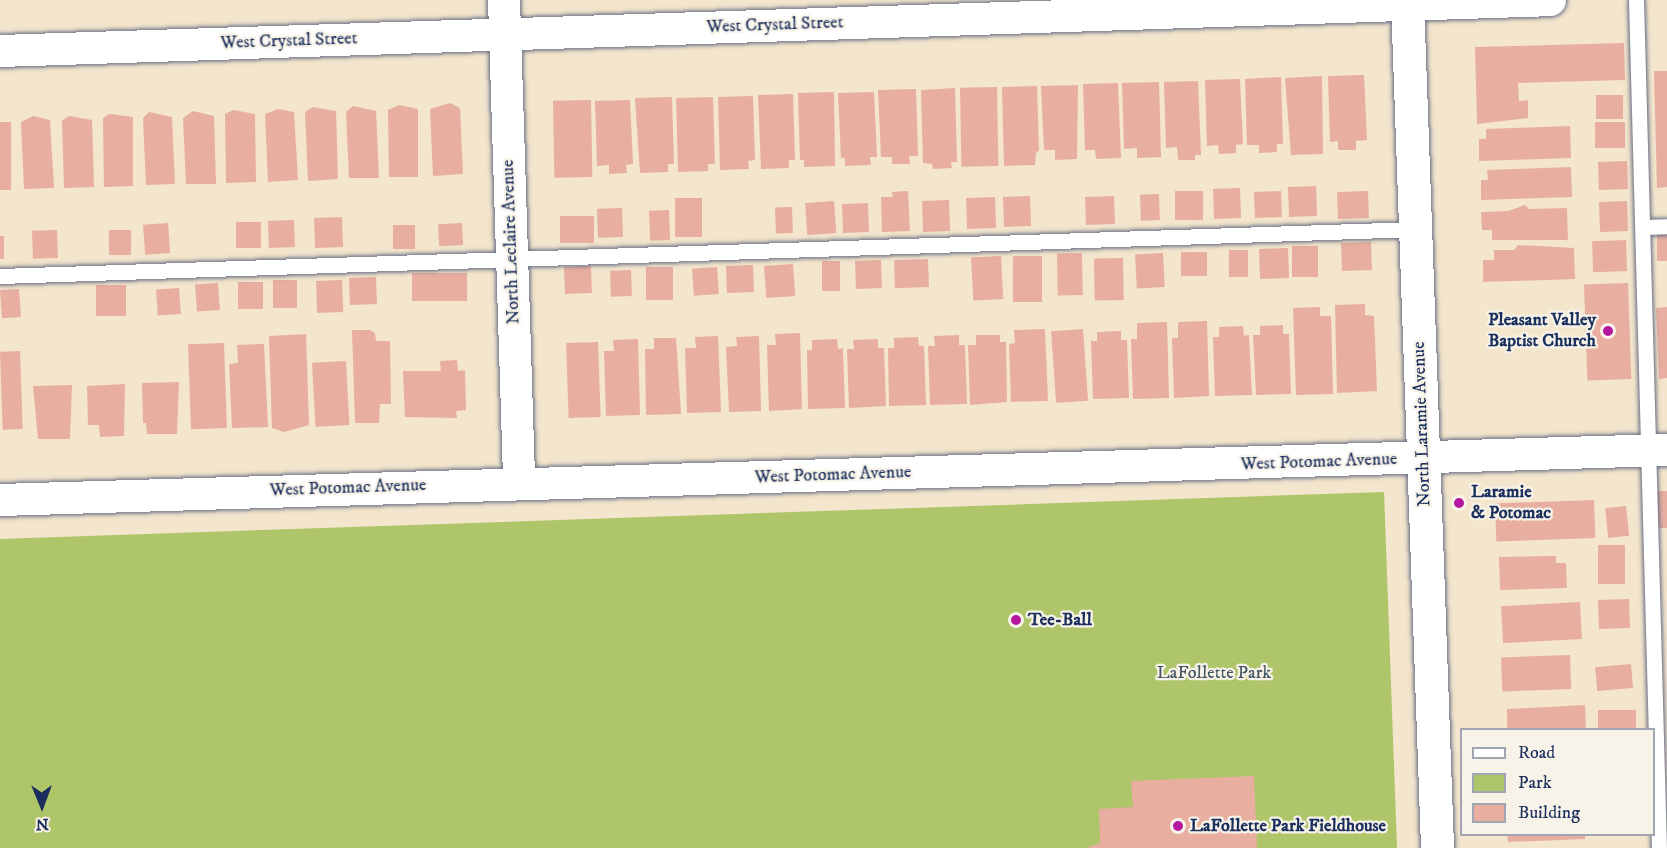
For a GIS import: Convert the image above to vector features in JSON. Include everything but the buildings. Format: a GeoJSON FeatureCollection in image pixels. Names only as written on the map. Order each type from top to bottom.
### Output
{"type":"FeatureCollection","features":[{"type":"Feature","properties":{"kind":"street","name":"North Leclaire Avenue"},"geometry":{"type":"LineString","coordinates":[[504,0],[519,483]]}},
{"type":"Feature","properties":{"kind":"street","name":"West Crystal Street"},"geometry":{"type":"LineString","coordinates":[[0,51],[1407,2],[1550,0]]}},
{"type":"Feature","properties":{"kind":"street","name":"North Laramie Avenue"},"geometry":{"type":"LineString","coordinates":[[1407,2],[1437,848]]}},
{"type":"Feature","properties":{"kind":"street","name":"West Potomac Avenue"},"geometry":{"type":"LineString","coordinates":[[0,500],[1658,451]]}},
{"type":"Feature","properties":{"kind":"lane"},"geometry":{"type":"LineString","coordinates":[[1636,0],[1643,227],[1658,451],[1659,848]]}},
{"type":"Feature","properties":{"kind":"lane"},"geometry":{"type":"LineString","coordinates":[[1643,227],[1667,226]]}},
{"type":"Feature","properties":{"kind":"lane"},"geometry":{"type":"LineString","coordinates":[[0,276],[1415,229]]}},
{"type":"Feature","properties":{"kind":"green space","name":"LaFollette Park"},"geometry":{"type":"Polygon","coordinates":[[[1384,492],[1397,848],[0,848],[0,539],[1384,492]]]}},
{"type":"Feature","properties":{"kind":"place","name":"Pleasant Valley Baptist Church"},"geometry":{"type":"Point","coordinates":[1608,331]}},
{"type":"Feature","properties":{"kind":"place","name":"Laramie & Potomac"},"geometry":{"type":"Point","coordinates":[1459,503]}},
{"type":"Feature","properties":{"kind":"place","name":"Tee-Ball"},"geometry":{"type":"Point","coordinates":[1016,620]}},
{"type":"Feature","properties":{"kind":"place","name":"LaFollette Park Fieldhouse"},"geometry":{"type":"Point","coordinates":[1178,826]}}]}
